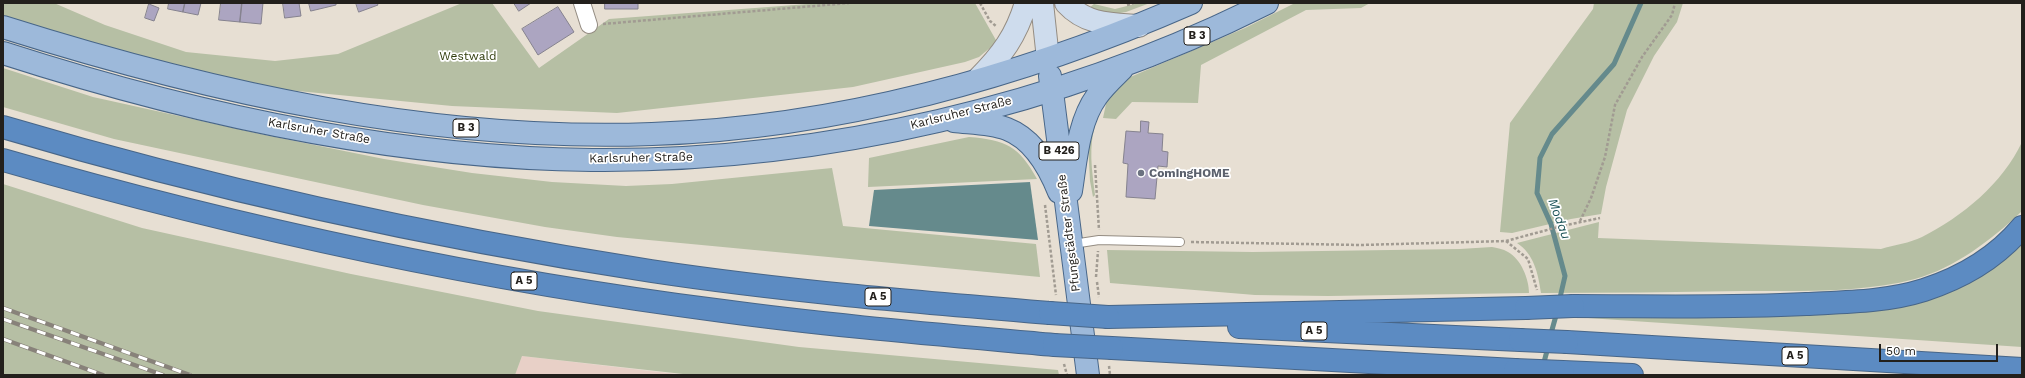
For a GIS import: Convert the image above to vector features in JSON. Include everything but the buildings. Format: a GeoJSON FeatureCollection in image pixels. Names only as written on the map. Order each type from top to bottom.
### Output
{"type":"FeatureCollection","features":[{"type":"Feature","properties":{"kind":"highway","name":"A 5"},"geometry":{"type":"LineString","coordinates":[[3,128],[193,180],[359,218],[516,248],[707,279],[916,302],[1053,308],[1108,317],[1233,327],[1567,342],[2022,369]]}},
{"type":"Feature","properties":{"kind":"highway","name":"A 5"},"geometry":{"type":"LineString","coordinates":[[3,160],[178,208],[342,246],[498,277],[724,312],[895,331],[1059,353],[1112,348],[1632,375]]}},
{"type":"Feature","properties":{"kind":"highway"},"geometry":{"type":"LineString","coordinates":[[1108,317],[1573,306],[1780,305],[1842,302],[1900,296],[1930,288],[1964,273],[2002,247],[2022,227]]}},
{"type":"Feature","properties":{"kind":"main road"},"geometry":{"type":"LineString","coordinates":[[978,79],[999,57],[1011,40],[1026,3]]}},
{"type":"Feature","properties":{"kind":"main road"},"geometry":{"type":"LineString","coordinates":[[1042,3],[1048,59]]}},
{"type":"Feature","properties":{"kind":"main road"},"geometry":{"type":"LineString","coordinates":[[1066,3],[1080,15],[1090,20],[1105,24],[1139,26]]}},
{"type":"Feature","properties":{"kind":"main road","name":"Karlsruher Straße"},"geometry":{"type":"LineString","coordinates":[[3,27],[137,67],[226,89],[331,110],[456,126],[551,134],[653,134],[755,126],[856,110],[978,79],[1048,59],[1139,26],[1191,3]]}},
{"type":"Feature","properties":{"kind":"main road","name":"Karlsruher Straße"},"geometry":{"type":"LineString","coordinates":[[3,54],[126,90],[228,114],[330,135],[432,149],[492,155],[599,160],[728,154],[842,140],[942,119],[1052,90],[1125,66],[1182,43],[1267,3]]}},
{"type":"Feature","properties":{"kind":"main road","name":"B 426"},"geometry":{"type":"LineString","coordinates":[[1048,59],[1052,90]]}},
{"type":"Feature","properties":{"kind":"main road","name":"B 426"},"geometry":{"type":"LineString","coordinates":[[1067,211],[1082,130],[1092,105],[1103,88],[1125,66]]}},
{"type":"Feature","properties":{"kind":"main road","name":"Pfungstädter Straße"},"geometry":{"type":"LineString","coordinates":[[1052,90],[1088,375]]}},
{"type":"Feature","properties":{"kind":"main road"},"geometry":{"type":"LineString","coordinates":[[942,119],[997,126],[1018,134],[1033,148],[1048,168],[1067,211]]}},
{"type":"Feature","properties":{"kind":"street"},"geometry":{"type":"LineString","coordinates":[[582,3],[589,25]]}},
{"type":"Feature","properties":{"kind":"lane"},"geometry":{"type":"LineString","coordinates":[[1071,244],[1099,240],[1180,242]]}},
{"type":"Feature","properties":{"kind":"path"},"geometry":{"type":"LineString","coordinates":[[589,25],[849,3]]}},
{"type":"Feature","properties":{"kind":"path"},"geometry":{"type":"LineString","coordinates":[[980,3],[990,21],[999,29]]}},
{"type":"Feature","properties":{"kind":"path"},"geometry":{"type":"LineString","coordinates":[[1580,222],[1591,198],[1605,157],[1615,105],[1642,57],[1672,15],[1675,3]]}},
{"type":"Feature","properties":{"kind":"path"},"geometry":{"type":"LineString","coordinates":[[1095,163],[1099,240]]}},
{"type":"Feature","properties":{"kind":"path"},"geometry":{"type":"LineString","coordinates":[[1044,197],[1053,308]]}},
{"type":"Feature","properties":{"kind":"path"},"geometry":{"type":"LineString","coordinates":[[1180,242],[1361,245],[1506,240],[1600,218]]}},
{"type":"Feature","properties":{"kind":"path"},"geometry":{"type":"LineString","coordinates":[[1506,240],[1528,259],[1537,290]]}},
{"type":"Feature","properties":{"kind":"path"},"geometry":{"type":"LineString","coordinates":[[1059,353],[1067,375]]}},
{"type":"Feature","properties":{"kind":"shaded area"},"geometry":{"type":"Polygon","coordinates":[[[522,356],[684,375],[515,375],[522,356]]]}},
{"type":"Feature","properties":{"kind":"green space","name":"Westwald"},"geometry":{"type":"Polygon","coordinates":[[[3,3],[54,3],[105,25],[186,52],[275,61],[338,54],[462,3],[492,3],[539,68],[609,19],[821,3],[975,3],[997,42],[979,57],[965,62],[853,87],[617,113],[452,106],[236,85],[3,18],[3,3]]]}},
{"type":"Feature","properties":{"kind":"green space"},"geometry":{"type":"Polygon","coordinates":[[[1139,3],[1150,3],[1126,12],[1108,15],[1089,8],[1094,4],[1115,9],[1139,3]]]}},
{"type":"Feature","properties":{"kind":"green space"},"geometry":{"type":"Polygon","coordinates":[[[1295,3],[1370,3],[1361,8],[1306,10],[1201,65],[1198,103],[1132,102],[1116,119],[1103,118],[1106,104],[1103,100],[1121,81],[1245,28],[1295,3]]]}},
{"type":"Feature","properties":{"kind":"green space"},"geometry":{"type":"Polygon","coordinates":[[[1594,3],[1683,3],[1677,22],[1654,56],[1627,110],[1606,187],[1601,214],[1571,219],[1512,233],[1500,232],[1510,123],[1593,9],[1594,3]]]}},
{"type":"Feature","properties":{"kind":"green space"},"geometry":{"type":"Polygon","coordinates":[[[3,68],[93,97],[265,135],[384,159],[472,173],[552,182],[626,186],[672,184],[832,168],[843,226],[1036,244],[1040,277],[617,237],[545,227],[423,205],[114,139],[3,107],[3,68]]]}},
{"type":"Feature","properties":{"kind":"green space"},"geometry":{"type":"Polygon","coordinates":[[[1096,122],[1091,149],[1095,195],[1093,197],[1090,181],[1088,142],[1096,122]]]}},
{"type":"Feature","properties":{"kind":"green space"},"geometry":{"type":"Polygon","coordinates":[[[969,137],[993,140],[1010,147],[1024,159],[1037,179],[868,187],[869,158],[969,137]]]}},
{"type":"Feature","properties":{"kind":"green space"},"geometry":{"type":"Polygon","coordinates":[[[2022,142],[2021,212],[1985,243],[1944,268],[1915,279],[1895,284],[1852,289],[1808,291],[1541,293],[1537,271],[1531,258],[1523,247],[1517,243],[1599,222],[1598,238],[1881,249],[1922,237],[1937,229],[1966,209],[1993,185],[2014,157],[2022,142]]]}},
{"type":"Feature","properties":{"kind":"green space"},"geometry":{"type":"Polygon","coordinates":[[[3,184],[142,228],[351,274],[538,311],[799,347],[1058,370],[1059,375],[692,375],[522,356],[515,375],[3,375],[3,184]]]}},
{"type":"Feature","properties":{"kind":"green space"},"geometry":{"type":"Polygon","coordinates":[[[2022,238],[2022,347],[1573,317],[1856,308],[2022,238]]]}},
{"type":"Feature","properties":{"kind":"green space"},"geometry":{"type":"Polygon","coordinates":[[[1492,247],[1506,251],[1517,259],[1526,276],[1529,293],[1328,296],[1255,295],[1110,283],[1107,250],[1253,252],[1460,249],[1492,247]]]}},
{"type":"Feature","properties":{"kind":"water"},"geometry":{"type":"Polygon","coordinates":[[[1030,182],[1038,240],[869,226],[874,190],[1030,182]]]}},
{"type":"Feature","properties":{"kind":"waterway","name":"Modau"},"geometry":{"type":"LineString","coordinates":[[1559,302],[1565,276],[1551,224],[1537,193],[1540,158],[1552,134],[1614,64],[1641,3]]}},
{"type":"Feature","properties":{"kind":"waterway","name":"Modau"},"geometry":{"type":"LineString","coordinates":[[1550,337],[1557,312]]}},
{"type":"Feature","properties":{"kind":"waterway","name":"Modau"},"geometry":{"type":"LineString","coordinates":[[1543,366],[1548,347]]}},
{"type":"Feature","properties":{"kind":"railway"},"geometry":{"type":"LineString","coordinates":[[3,308],[190,375]]}},
{"type":"Feature","properties":{"kind":"railway"},"geometry":{"type":"LineString","coordinates":[[3,319],[163,375]]}},
{"type":"Feature","properties":{"kind":"railway"},"geometry":{"type":"LineString","coordinates":[[3,339],[103,375]]}},
{"type":"Feature","properties":{"kind":"place","name":"ComingHOME"},"geometry":{"type":"Point","coordinates":[1141,173]}}]}
